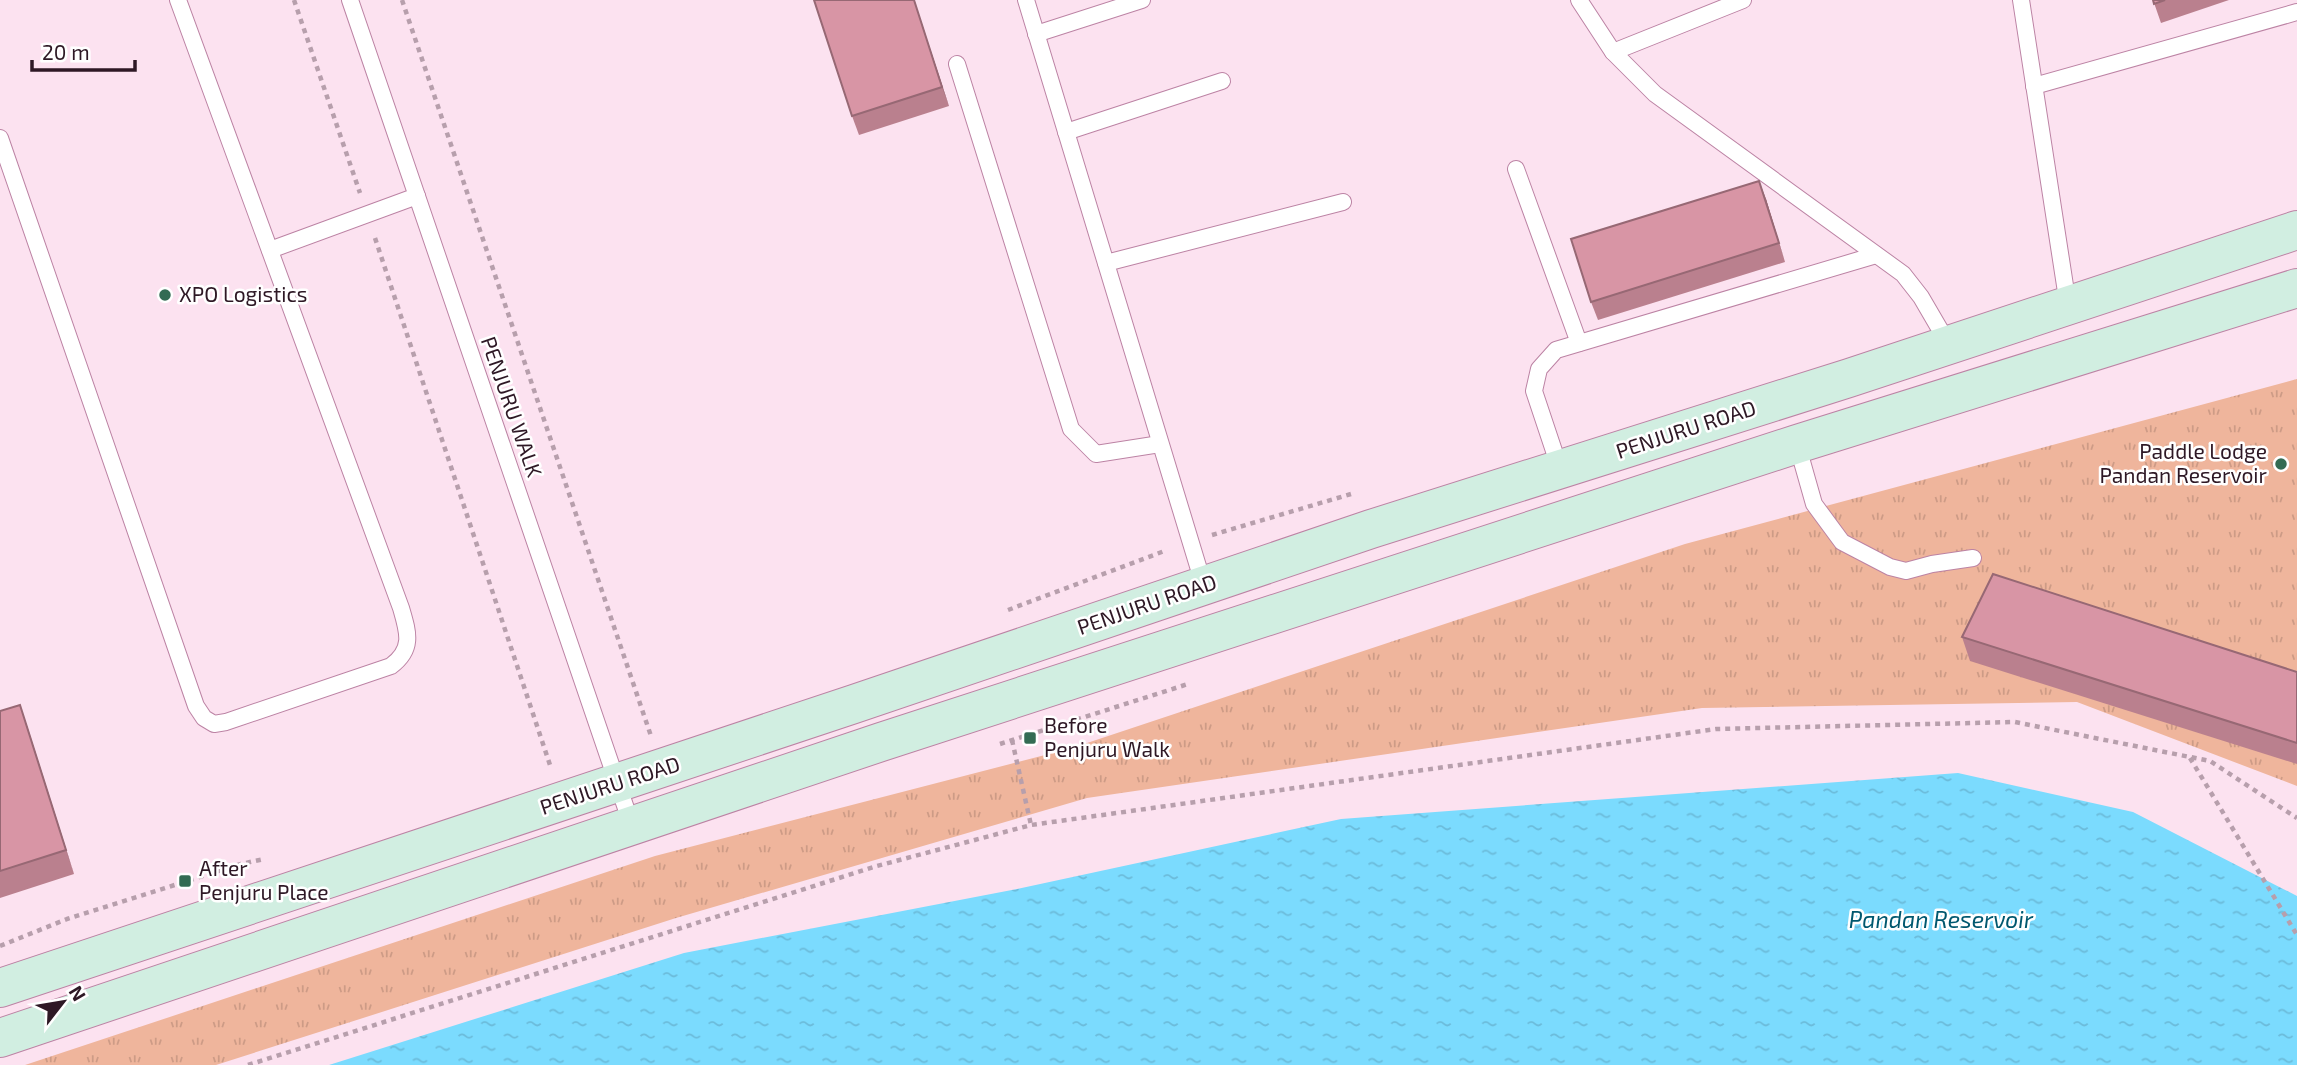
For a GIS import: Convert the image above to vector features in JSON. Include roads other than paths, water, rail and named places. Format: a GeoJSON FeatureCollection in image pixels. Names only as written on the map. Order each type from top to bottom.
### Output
{"type":"FeatureCollection","features":[{"type":"Feature","properties":{"kind":"main road","name":"PENJURU ROAD"},"geometry":{"type":"LineString","coordinates":[[0,988],[617,784],[1371,529],[1949,345],[2297,230]]}},
{"type":"Feature","properties":{"kind":"main road"},"geometry":{"type":"LineString","coordinates":[[0,1038],[1012,700],[1797,444],[2297,288]]}},
{"type":"Feature","properties":{"kind":"lane"},"geometry":{"type":"LineString","coordinates":[[0,138],[196,706],[204,718],[214,724],[226,722],[391,666],[407,648],[407,629],[401,608],[178,0]]}},
{"type":"Feature","properties":{"kind":"lane","name":"PENJURU WALK"},"geometry":{"type":"LineString","coordinates":[[350,0],[632,828]]}},
{"type":"Feature","properties":{"kind":"lane"},"geometry":{"type":"LineString","coordinates":[[1026,0],[1204,586]]}},
{"type":"Feature","properties":{"kind":"lane"},"geometry":{"type":"LineString","coordinates":[[1036,34],[1142,0]]}},
{"type":"Feature","properties":{"kind":"lane"},"geometry":{"type":"LineString","coordinates":[[1579,0],[1613,52],[1655,94],[1903,274],[1921,297],[1949,345]]}},
{"type":"Feature","properties":{"kind":"lane"},"geometry":{"type":"LineString","coordinates":[[1613,52],[1743,0]]}},
{"type":"Feature","properties":{"kind":"lane"},"geometry":{"type":"LineString","coordinates":[[2021,0],[2068,306]]}},
{"type":"Feature","properties":{"kind":"lane"},"geometry":{"type":"LineString","coordinates":[[2034,86],[2297,12]]}},
{"type":"Feature","properties":{"kind":"lane"},"geometry":{"type":"LineString","coordinates":[[957,64],[1071,429],[1096,454],[1160,444]]}},
{"type":"Feature","properties":{"kind":"lane"},"geometry":{"type":"LineString","coordinates":[[1066,132],[1222,80]]}},
{"type":"Feature","properties":{"kind":"lane"},"geometry":{"type":"LineString","coordinates":[[1516,169],[1579,343]]}},
{"type":"Feature","properties":{"kind":"lane"},"geometry":{"type":"LineString","coordinates":[[270,250],[417,195]]}},
{"type":"Feature","properties":{"kind":"lane"},"geometry":{"type":"LineString","coordinates":[[1106,263],[1343,202]]}},
{"type":"Feature","properties":{"kind":"lane"},"geometry":{"type":"LineString","coordinates":[[1560,469],[1534,391],[1539,369],[1556,350],[1876,255]]}},
{"type":"Feature","properties":{"kind":"lane"},"geometry":{"type":"LineString","coordinates":[[1797,444],[1814,504],[1842,542],[1890,567],[1906,571],[1973,558]]}},
{"type":"Feature","properties":{"kind":"water","name":"Pandan Reservoir"},"geometry":{"type":"Polygon","coordinates":[[[1958,773],[2133,812],[2297,896],[2297,1065],[329,1065],[684,953],[1017,889],[1341,819],[1958,773]]]}},
{"type":"Feature","properties":{"kind":"place","name":"XPO Logistics"},"geometry":{"type":"Point","coordinates":[165,295]}},
{"type":"Feature","properties":{"kind":"place","name":"Paddle Lodge Pandan Reservoir"},"geometry":{"type":"Point","coordinates":[2281,464]}},
{"type":"Feature","properties":{"kind":"place","name":"Before Penjuru Walk"},"geometry":{"type":"Point","coordinates":[1030,738]}},
{"type":"Feature","properties":{"kind":"place","name":"After Penjuru Place"},"geometry":{"type":"Point","coordinates":[185,881]}}]}
